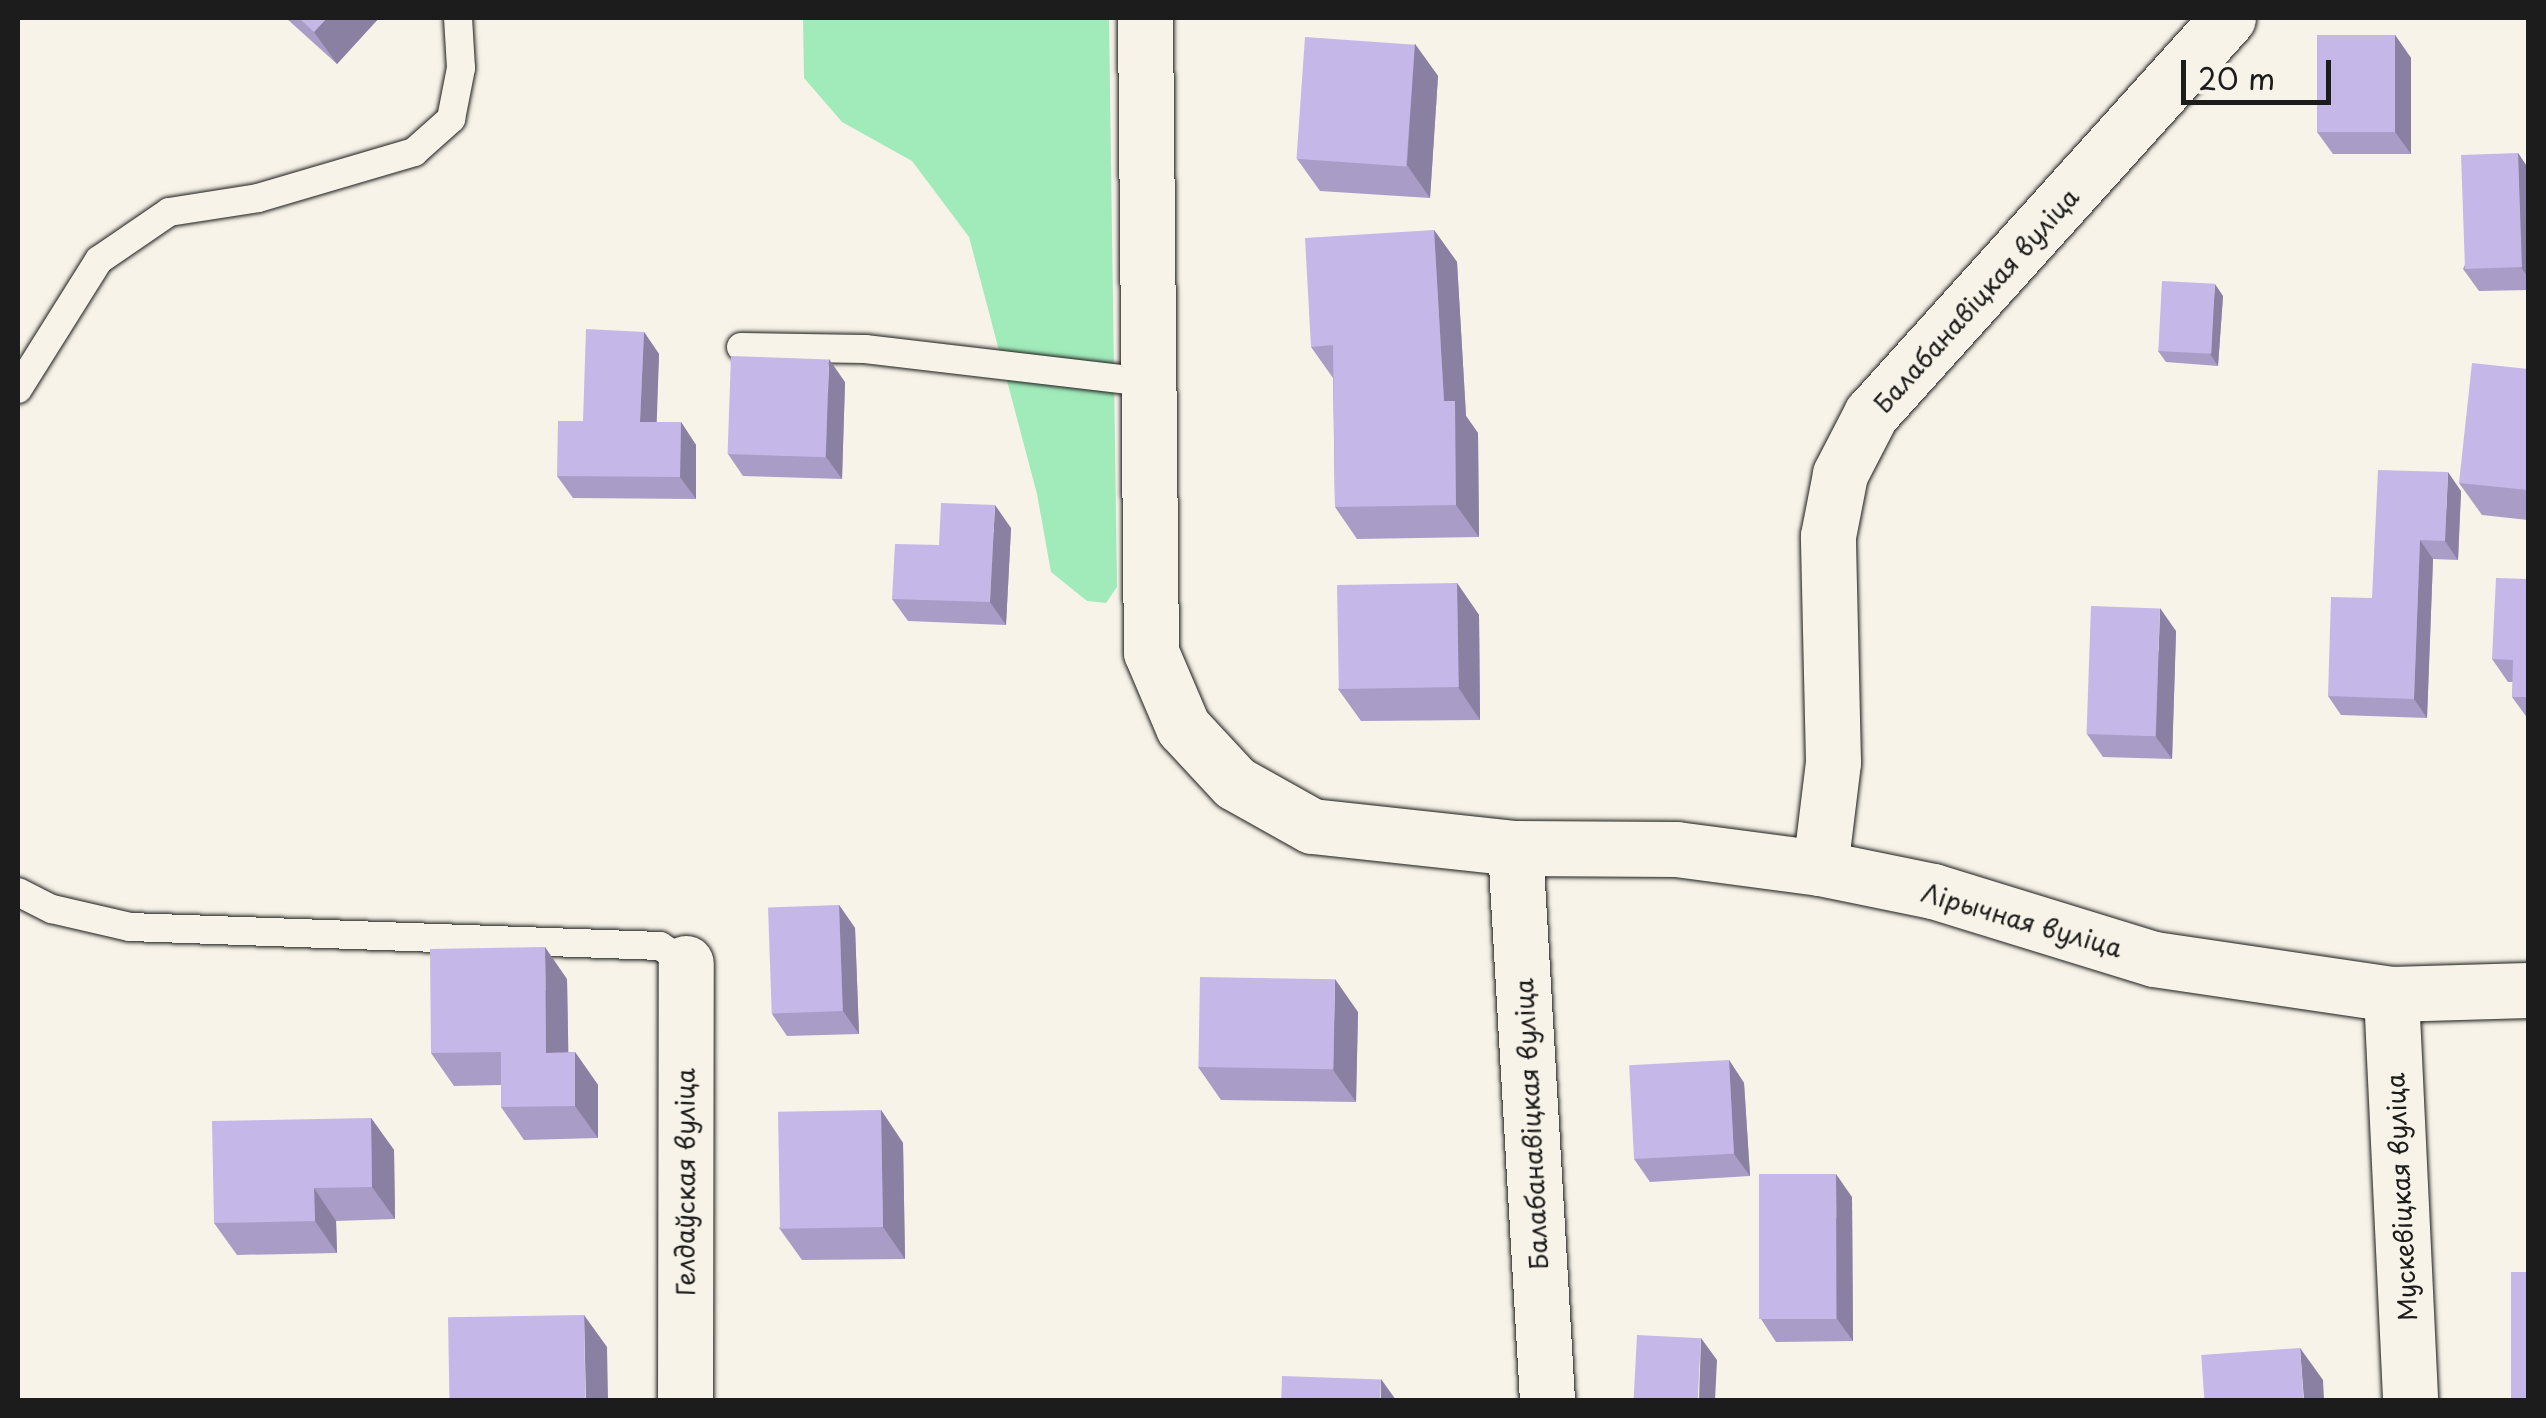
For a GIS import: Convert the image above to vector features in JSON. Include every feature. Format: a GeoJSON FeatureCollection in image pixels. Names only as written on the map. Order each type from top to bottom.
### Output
{"type":"FeatureCollection","features":[{"type":"Feature","properties":{"kind":"street","name":"Лірычная вуліца"},"geometry":{"type":"LineString","coordinates":[[1145,18],[1151,652],[1182,727],[1235,783],[1312,826],[1516,848],[1676,849],[1820,868],[1933,891],[2154,959],[2391,994],[2528,990]]}},
{"type":"Feature","properties":{"kind":"street","name":"Балабанавіцкая вуліца"},"geometry":{"type":"LineString","coordinates":[[1820,868],[1832,762],[1828,536],[1840,474],[1871,414],[2228,18]]}},
{"type":"Feature","properties":{"kind":"street","name":"Балабанавіцкая вуліца"},"geometry":{"type":"LineString","coordinates":[[1516,848],[1547,1400]]}},
{"type":"Feature","properties":{"kind":"street","name":"Гелдаўская вуліца"},"geometry":{"type":"LineString","coordinates":[[684,1400],[686,963]]}},
{"type":"Feature","properties":{"kind":"street","name":"Мускевіцкая вуліца"},"geometry":{"type":"LineString","coordinates":[[2391,994],[2410,1400]]}},
{"type":"Feature","properties":{"kind":"lane"},"geometry":{"type":"LineString","coordinates":[[18,389],[99,260],[169,212],[258,198],[414,152],[451,119],[460,68],[458,18]]}},
{"type":"Feature","properties":{"kind":"lane"},"geometry":{"type":"LineString","coordinates":[[742,348],[865,349],[1148,382]]}},
{"type":"Feature","properties":{"kind":"lane"},"geometry":{"type":"LineString","coordinates":[[18,892],[52,909],[130,928],[660,946],[686,963]]}},
{"type":"Feature","properties":{"kind":"green space"},"geometry":{"type":"Polygon","coordinates":[[[803,18],[1109,18],[1117,587],[1106,603],[1087,601],[1051,572],[1037,494],[969,237],[912,161],[842,122],[804,78],[803,18]]]}},
{"type":"Feature","properties":{"kind":"building"},"geometry":{"type":"Polygon","coordinates":[[[299,18],[327,18],[314,32],[299,18]]]}},
{"type":"Feature","properties":{"kind":"building"},"geometry":{"type":"Polygon","coordinates":[[[2317,35],[2395,35],[2395,132],[2317,132],[2317,35]]]}},
{"type":"Feature","properties":{"kind":"building"},"geometry":{"type":"Polygon","coordinates":[[[1305,37],[1415,45],[1406,166],[1296,159],[1305,37]]]}},
{"type":"Feature","properties":{"kind":"building"},"geometry":{"type":"Polygon","coordinates":[[[2518,153],[2522,267],[2465,269],[2461,155],[2518,153]]]}},
{"type":"Feature","properties":{"kind":"building"},"geometry":{"type":"Polygon","coordinates":[[[1434,230],[1444,401],[1455,401],[1456,505],[1335,507],[1333,345],[1311,347],[1305,238],[1434,230]]]}},
{"type":"Feature","properties":{"kind":"building"},"geometry":{"type":"Polygon","coordinates":[[[2162,281],[2215,284],[2211,354],[2158,351],[2162,281]]]}},
{"type":"Feature","properties":{"kind":"building"},"geometry":{"type":"Polygon","coordinates":[[[586,329],[644,332],[640,422],[681,422],[680,477],[557,476],[558,421],[583,421],[586,329]]]}},
{"type":"Feature","properties":{"kind":"building"},"geometry":{"type":"Polygon","coordinates":[[[731,356],[829,359],[826,457],[728,454],[731,356]]]}},
{"type":"Feature","properties":{"kind":"building"},"geometry":{"type":"Polygon","coordinates":[[[2472,363],[2528,369],[2528,490],[2459,483],[2472,363]]]}},
{"type":"Feature","properties":{"kind":"building"},"geometry":{"type":"Polygon","coordinates":[[[2378,470],[2448,472],[2445,541],[2420,540],[2414,699],[2328,696],[2331,597],[2372,598],[2378,470]]]}},
{"type":"Feature","properties":{"kind":"building"},"geometry":{"type":"Polygon","coordinates":[[[941,503],[995,505],[990,602],[892,599],[895,544],[939,545],[941,503]]]}},
{"type":"Feature","properties":{"kind":"building"},"geometry":{"type":"Polygon","coordinates":[[[2496,578],[2528,579],[2528,697],[2512,697],[2513,660],[2492,659],[2496,578]]]}},
{"type":"Feature","properties":{"kind":"building"},"geometry":{"type":"Polygon","coordinates":[[[1457,583],[1459,687],[1339,689],[1337,585],[1457,583]]]}},
{"type":"Feature","properties":{"kind":"building"},"geometry":{"type":"Polygon","coordinates":[[[2091,606],[2160,608],[2155,736],[2087,734],[2091,606]]]}},
{"type":"Feature","properties":{"kind":"building"},"geometry":{"type":"Polygon","coordinates":[[[839,905],[843,1011],[772,1013],[768,907],[839,905]]]}},
{"type":"Feature","properties":{"kind":"building"},"geometry":{"type":"Polygon","coordinates":[[[545,947],[546,1053],[575,1052],[575,1106],[501,1107],[501,1052],[431,1053],[430,949],[545,947]]]}},
{"type":"Feature","properties":{"kind":"building"},"geometry":{"type":"Polygon","coordinates":[[[1200,977],[1335,979],[1333,1069],[1198,1067],[1200,977]]]}},
{"type":"Feature","properties":{"kind":"building"},"geometry":{"type":"Polygon","coordinates":[[[1729,1060],[1734,1154],[1634,1159],[1629,1065],[1729,1060]]]}},
{"type":"Feature","properties":{"kind":"building"},"geometry":{"type":"Polygon","coordinates":[[[881,1110],[883,1227],[780,1229],[778,1112],[881,1110]]]}},
{"type":"Feature","properties":{"kind":"building"},"geometry":{"type":"Polygon","coordinates":[[[371,1118],[372,1187],[314,1188],[315,1221],[214,1223],[212,1121],[371,1118]]]}},
{"type":"Feature","properties":{"kind":"building"},"geometry":{"type":"Polygon","coordinates":[[[1759,1174],[1836,1174],[1836,1319],[1759,1319],[1759,1174]]]}},
{"type":"Feature","properties":{"kind":"building"},"geometry":{"type":"Polygon","coordinates":[[[2511,1272],[2528,1272],[2528,1400],[2511,1400],[2511,1272]]]}},
{"type":"Feature","properties":{"kind":"building"},"geometry":{"type":"Polygon","coordinates":[[[584,1315],[585,1400],[449,1400],[448,1317],[584,1315]]]}},
{"type":"Feature","properties":{"kind":"building"},"geometry":{"type":"Polygon","coordinates":[[[1637,1335],[1701,1338],[1698,1400],[1634,1400],[1637,1335]]]}},
{"type":"Feature","properties":{"kind":"building"},"geometry":{"type":"Polygon","coordinates":[[[2300,1348],[2304,1400],[2204,1400],[2201,1355],[2300,1348]]]}},
{"type":"Feature","properties":{"kind":"building"},"geometry":{"type":"Polygon","coordinates":[[[1282,1376],[1381,1379],[1380,1400],[1281,1400],[1282,1376]]]}}]}
